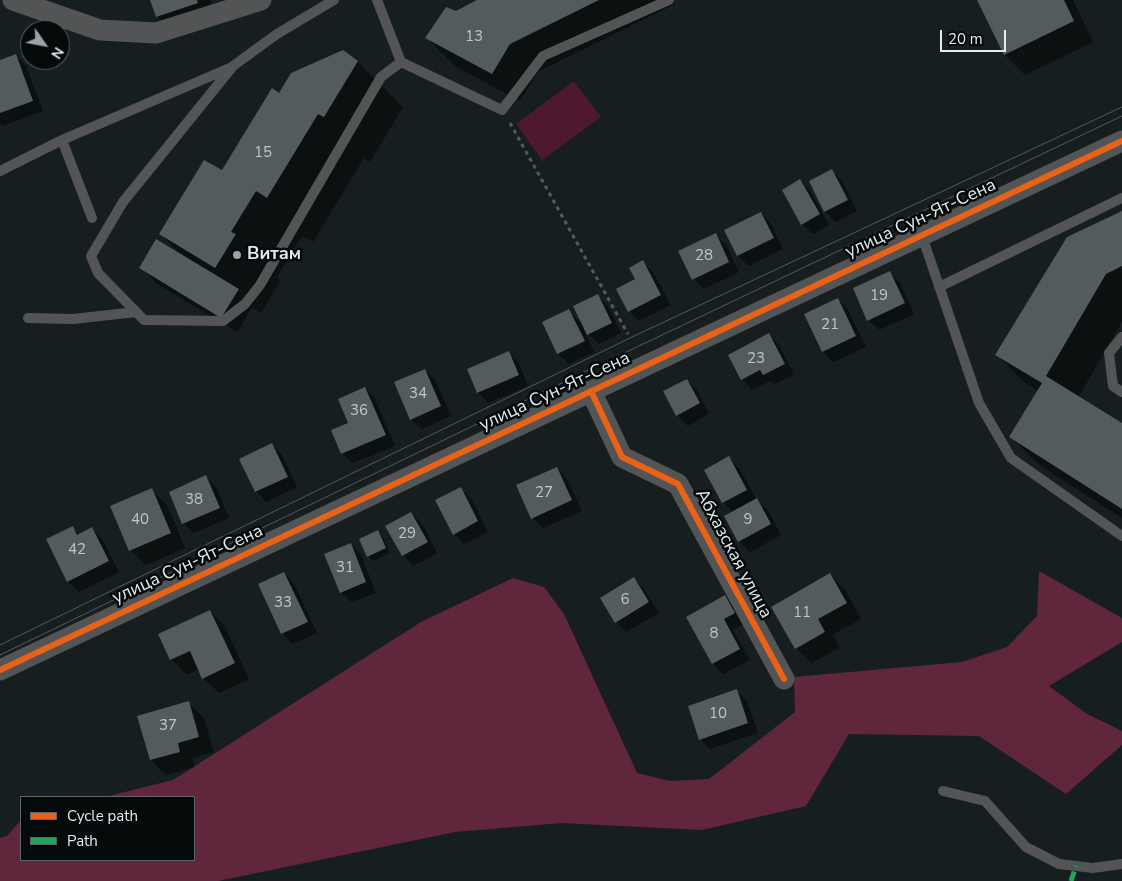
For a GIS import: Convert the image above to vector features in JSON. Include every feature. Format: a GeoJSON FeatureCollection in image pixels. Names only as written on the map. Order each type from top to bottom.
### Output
{"type":"FeatureCollection","features":[{"type":"Feature","properties":{"kind":"street"},"geometry":{"type":"LineString","coordinates":[[0,1],[4,0]]}},
{"type":"Feature","properties":{"kind":"street"},"geometry":{"type":"LineString","coordinates":[[13,0],[100,30],[156,32],[218,6],[261,0]]}},
{"type":"Feature","properties":{"kind":"street","name":"улица Сун-Ят-Сена"},"geometry":{"type":"LineString","coordinates":[[0,670],[1122,141]]}},
{"type":"Feature","properties":{"kind":"street","name":"Абхазская улица"},"geometry":{"type":"LineString","coordinates":[[591,391],[622,457],[678,484],[784,679]]}},
{"type":"Feature","properties":{"kind":"lane"},"geometry":{"type":"LineString","coordinates":[[0,171],[62,140],[233,66],[277,34],[334,0]]}},
{"type":"Feature","properties":{"kind":"lane"},"geometry":{"type":"LineString","coordinates":[[377,0],[401,62],[502,110],[543,56],[669,0]]}},
{"type":"Feature","properties":{"kind":"lane"},"geometry":{"type":"LineString","coordinates":[[233,66],[123,202],[91,256],[98,272],[144,320],[223,321],[245,304],[260,285],[381,77],[401,62]]}},
{"type":"Feature","properties":{"kind":"lane"},"geometry":{"type":"LineString","coordinates":[[62,140],[92,218]]}},
{"type":"Feature","properties":{"kind":"lane"},"geometry":{"type":"LineString","coordinates":[[939,286],[1122,198]]}},
{"type":"Feature","properties":{"kind":"lane"},"geometry":{"type":"LineString","coordinates":[[922,236],[979,403],[1011,458],[1122,536]]}},
{"type":"Feature","properties":{"kind":"lane"},"geometry":{"type":"LineString","coordinates":[[28,318],[73,318],[136,312]]}},
{"type":"Feature","properties":{"kind":"lane"},"geometry":{"type":"LineString","coordinates":[[1122,337],[1109,353],[1113,386],[1122,392]]}},
{"type":"Feature","properties":{"kind":"lane"},"geometry":{"type":"LineString","coordinates":[[943,791],[985,801],[1026,847],[1059,864],[1092,868],[1122,864]]}},
{"type":"Feature","properties":{"kind":"path"},"geometry":{"type":"LineString","coordinates":[[502,110],[628,334]]}},
{"type":"Feature","properties":{"kind":"shaded area"},"geometry":{"type":"Polygon","coordinates":[[[574,81],[601,117],[542,160],[516,124],[574,81]]]}},
{"type":"Feature","properties":{"kind":"shaded area"},"geometry":{"type":"Polygon","coordinates":[[[1039,571],[1122,618],[1122,642],[1049,686],[1087,714],[1122,731],[1122,745],[1066,794],[979,736],[849,734],[806,806],[702,830],[562,823],[455,832],[218,881],[0,881],[0,838],[7,836],[20,821],[20,861],[195,861],[195,796],[109,796],[173,780],[421,622],[513,578],[544,587],[564,614],[637,773],[670,781],[709,779],[795,712],[794,677],[962,662],[1007,647],[1037,616],[1039,571]]]}},
{"type":"Feature","properties":{"kind":"building"},"geometry":{"type":"Polygon","coordinates":[[[150,0],[197,0],[198,3],[156,17],[150,0]]]}},
{"type":"Feature","properties":{"kind":"building"},"geometry":{"type":"Polygon","coordinates":[[[477,0],[599,0],[510,44],[492,74],[425,38],[446,7],[456,11],[477,0]]]}},
{"type":"Feature","properties":{"kind":"building"},"geometry":{"type":"Polygon","coordinates":[[[977,0],[1064,0],[1074,21],[1004,55],[977,0]]]}},
{"type":"Feature","properties":{"kind":"building"},"geometry":{"type":"Polygon","coordinates":[[[343,50],[358,61],[324,117],[318,114],[267,198],[256,191],[231,232],[236,234],[215,268],[159,234],[204,160],[222,170],[272,88],[279,93],[291,73],[343,50]]]}},
{"type":"Feature","properties":{"kind":"building"},"geometry":{"type":"Polygon","coordinates":[[[16,54],[20,70],[22,70],[33,101],[0,113],[0,60],[16,54]]]}},
{"type":"Feature","properties":{"kind":"building"},"geometry":{"type":"Polygon","coordinates":[[[832,169],[848,200],[824,212],[809,181],[832,169]]]}},
{"type":"Feature","properties":{"kind":"building"},"geometry":{"type":"Polygon","coordinates":[[[800,179],[820,214],[801,225],[782,190],[800,179]]]}},
{"type":"Feature","properties":{"kind":"building"},"geometry":{"type":"Polygon","coordinates":[[[1122,211],[1122,266],[1106,274],[1046,376],[1122,423],[1122,509],[1009,437],[1042,383],[995,355],[1067,237],[1122,211]]]}},
{"type":"Feature","properties":{"kind":"building"},"geometry":{"type":"Polygon","coordinates":[[[761,212],[774,238],[737,256],[724,230],[761,212]]]}},
{"type":"Feature","properties":{"kind":"building"},"geometry":{"type":"Polygon","coordinates":[[[716,233],[729,262],[692,280],[678,251],[716,233]]]}},
{"type":"Feature","properties":{"kind":"building"},"geometry":{"type":"Polygon","coordinates":[[[156,239],[239,289],[221,318],[139,268],[156,239]]]}},
{"type":"Feature","properties":{"kind":"building"},"geometry":{"type":"Polygon","coordinates":[[[643,260],[661,295],[628,312],[616,289],[635,279],[629,268],[643,260]]]}},
{"type":"Feature","properties":{"kind":"building"},"geometry":{"type":"Polygon","coordinates":[[[890,271],[905,303],[867,321],[853,288],[890,271]]]}},
{"type":"Feature","properties":{"kind":"building"},"geometry":{"type":"Polygon","coordinates":[[[598,294],[612,323],[587,335],[573,306],[598,294]]]}},
{"type":"Feature","properties":{"kind":"building"},"geometry":{"type":"Polygon","coordinates":[[[838,298],[856,336],[822,352],[804,314],[838,298]]]}},
{"type":"Feature","properties":{"kind":"building"},"geometry":{"type":"Polygon","coordinates":[[[569,309],[585,341],[557,354],[542,322],[569,309]]]}},
{"type":"Feature","properties":{"kind":"building"},"geometry":{"type":"Polygon","coordinates":[[[769,333],[785,364],[763,375],[760,370],[741,380],[728,355],[769,333]]]}},
{"type":"Feature","properties":{"kind":"building"},"geometry":{"type":"Polygon","coordinates":[[[509,351],[519,375],[477,393],[467,369],[509,351]]]}},
{"type":"Feature","properties":{"kind":"building"},"geometry":{"type":"Polygon","coordinates":[[[425,369],[441,406],[410,420],[394,382],[425,369]]]}},
{"type":"Feature","properties":{"kind":"building"},"geometry":{"type":"Polygon","coordinates":[[[687,379],[700,403],[676,416],[663,391],[687,379]]]}},
{"type":"Feature","properties":{"kind":"building"},"geometry":{"type":"Polygon","coordinates":[[[365,387],[386,435],[341,454],[331,430],[348,423],[338,399],[365,387]]]}},
{"type":"Feature","properties":{"kind":"building"},"geometry":{"type":"Polygon","coordinates":[[[272,443],[288,477],[255,492],[239,459],[272,443]]]}},
{"type":"Feature","properties":{"kind":"building"},"geometry":{"type":"Polygon","coordinates":[[[729,456],[747,490],[722,503],[704,470],[729,456]]]}},
{"type":"Feature","properties":{"kind":"building"},"geometry":{"type":"Polygon","coordinates":[[[557,467],[572,500],[531,519],[516,485],[557,467]]]}},
{"type":"Feature","properties":{"kind":"building"},"geometry":{"type":"Polygon","coordinates":[[[206,475],[220,508],[182,524],[169,492],[206,475]]]}},
{"type":"Feature","properties":{"kind":"building"},"geometry":{"type":"Polygon","coordinates":[[[461,487],[478,521],[453,535],[435,500],[461,487]]]}},
{"type":"Feature","properties":{"kind":"building"},"geometry":{"type":"Polygon","coordinates":[[[152,488],[171,533],[129,551],[110,506],[152,488]]]}},
{"type":"Feature","properties":{"kind":"building"},"geometry":{"type":"Polygon","coordinates":[[[757,498],[771,524],[738,542],[724,516],[757,498]]]}},
{"type":"Feature","properties":{"kind":"building"},"geometry":{"type":"Polygon","coordinates":[[[411,512],[428,542],[402,556],[385,526],[411,512]]]}},
{"type":"Feature","properties":{"kind":"building"},"geometry":{"type":"Polygon","coordinates":[[[73,526],[77,535],[92,527],[109,561],[67,582],[46,539],[73,526]]]}},
{"type":"Feature","properties":{"kind":"building"},"geometry":{"type":"Polygon","coordinates":[[[378,530],[386,548],[367,557],[359,539],[378,530]]]}},
{"type":"Feature","properties":{"kind":"building"},"geometry":{"type":"Polygon","coordinates":[[[351,543],[366,582],[340,593],[324,554],[351,543]]]}},
{"type":"Feature","properties":{"kind":"building"},"geometry":{"type":"Polygon","coordinates":[[[284,572],[308,622],[281,634],[258,584],[284,572]]]}},
{"type":"Feature","properties":{"kind":"building"},"geometry":{"type":"Polygon","coordinates":[[[830,573],[847,603],[818,619],[825,632],[795,649],[771,607],[830,573]]]}},
{"type":"Feature","properties":{"kind":"building"},"geometry":{"type":"Polygon","coordinates":[[[634,577],[649,602],[615,623],[600,598],[634,577]]]}},
{"type":"Feature","properties":{"kind":"building"},"geometry":{"type":"Polygon","coordinates":[[[725,595],[735,613],[724,619],[740,649],[712,664],[686,617],[725,595]]]}},
{"type":"Feature","properties":{"kind":"building"},"geometry":{"type":"Polygon","coordinates":[[[210,610],[235,663],[202,679],[190,651],[170,660],[158,634],[210,610]]]}},
{"type":"Feature","properties":{"kind":"building"},"geometry":{"type":"Polygon","coordinates":[[[737,689],[748,723],[699,740],[688,706],[737,689]]]}},
{"type":"Feature","properties":{"kind":"building"},"geometry":{"type":"Polygon","coordinates":[[[189,701],[199,737],[178,743],[180,752],[150,760],[137,716],[189,701]]]}},
{"type":"Feature","properties":{"kind":"tram line"},"geometry":{"type":"LineString","coordinates":[[0,645],[630,338],[1122,107]]}},
{"type":"Feature","properties":{"kind":"tram line"},"geometry":{"type":"LineString","coordinates":[[0,655],[576,376],[1122,116]]}},
{"type":"Feature","properties":{"kind":"marked path"},"geometry":{"type":"LineString","coordinates":[[1071,881],[1076,866]]}},
{"type":"Feature","properties":{"kind":"cycle path"},"geometry":{"type":"LineString","coordinates":[[0,670],[1122,141]]}},
{"type":"Feature","properties":{"kind":"cycle path"},"geometry":{"type":"LineString","coordinates":[[591,391],[622,457],[678,484],[784,679]]}},
{"type":"Feature","properties":{"kind":"place","name":"Витам"},"geometry":{"type":"Point","coordinates":[237,255]}}]}
